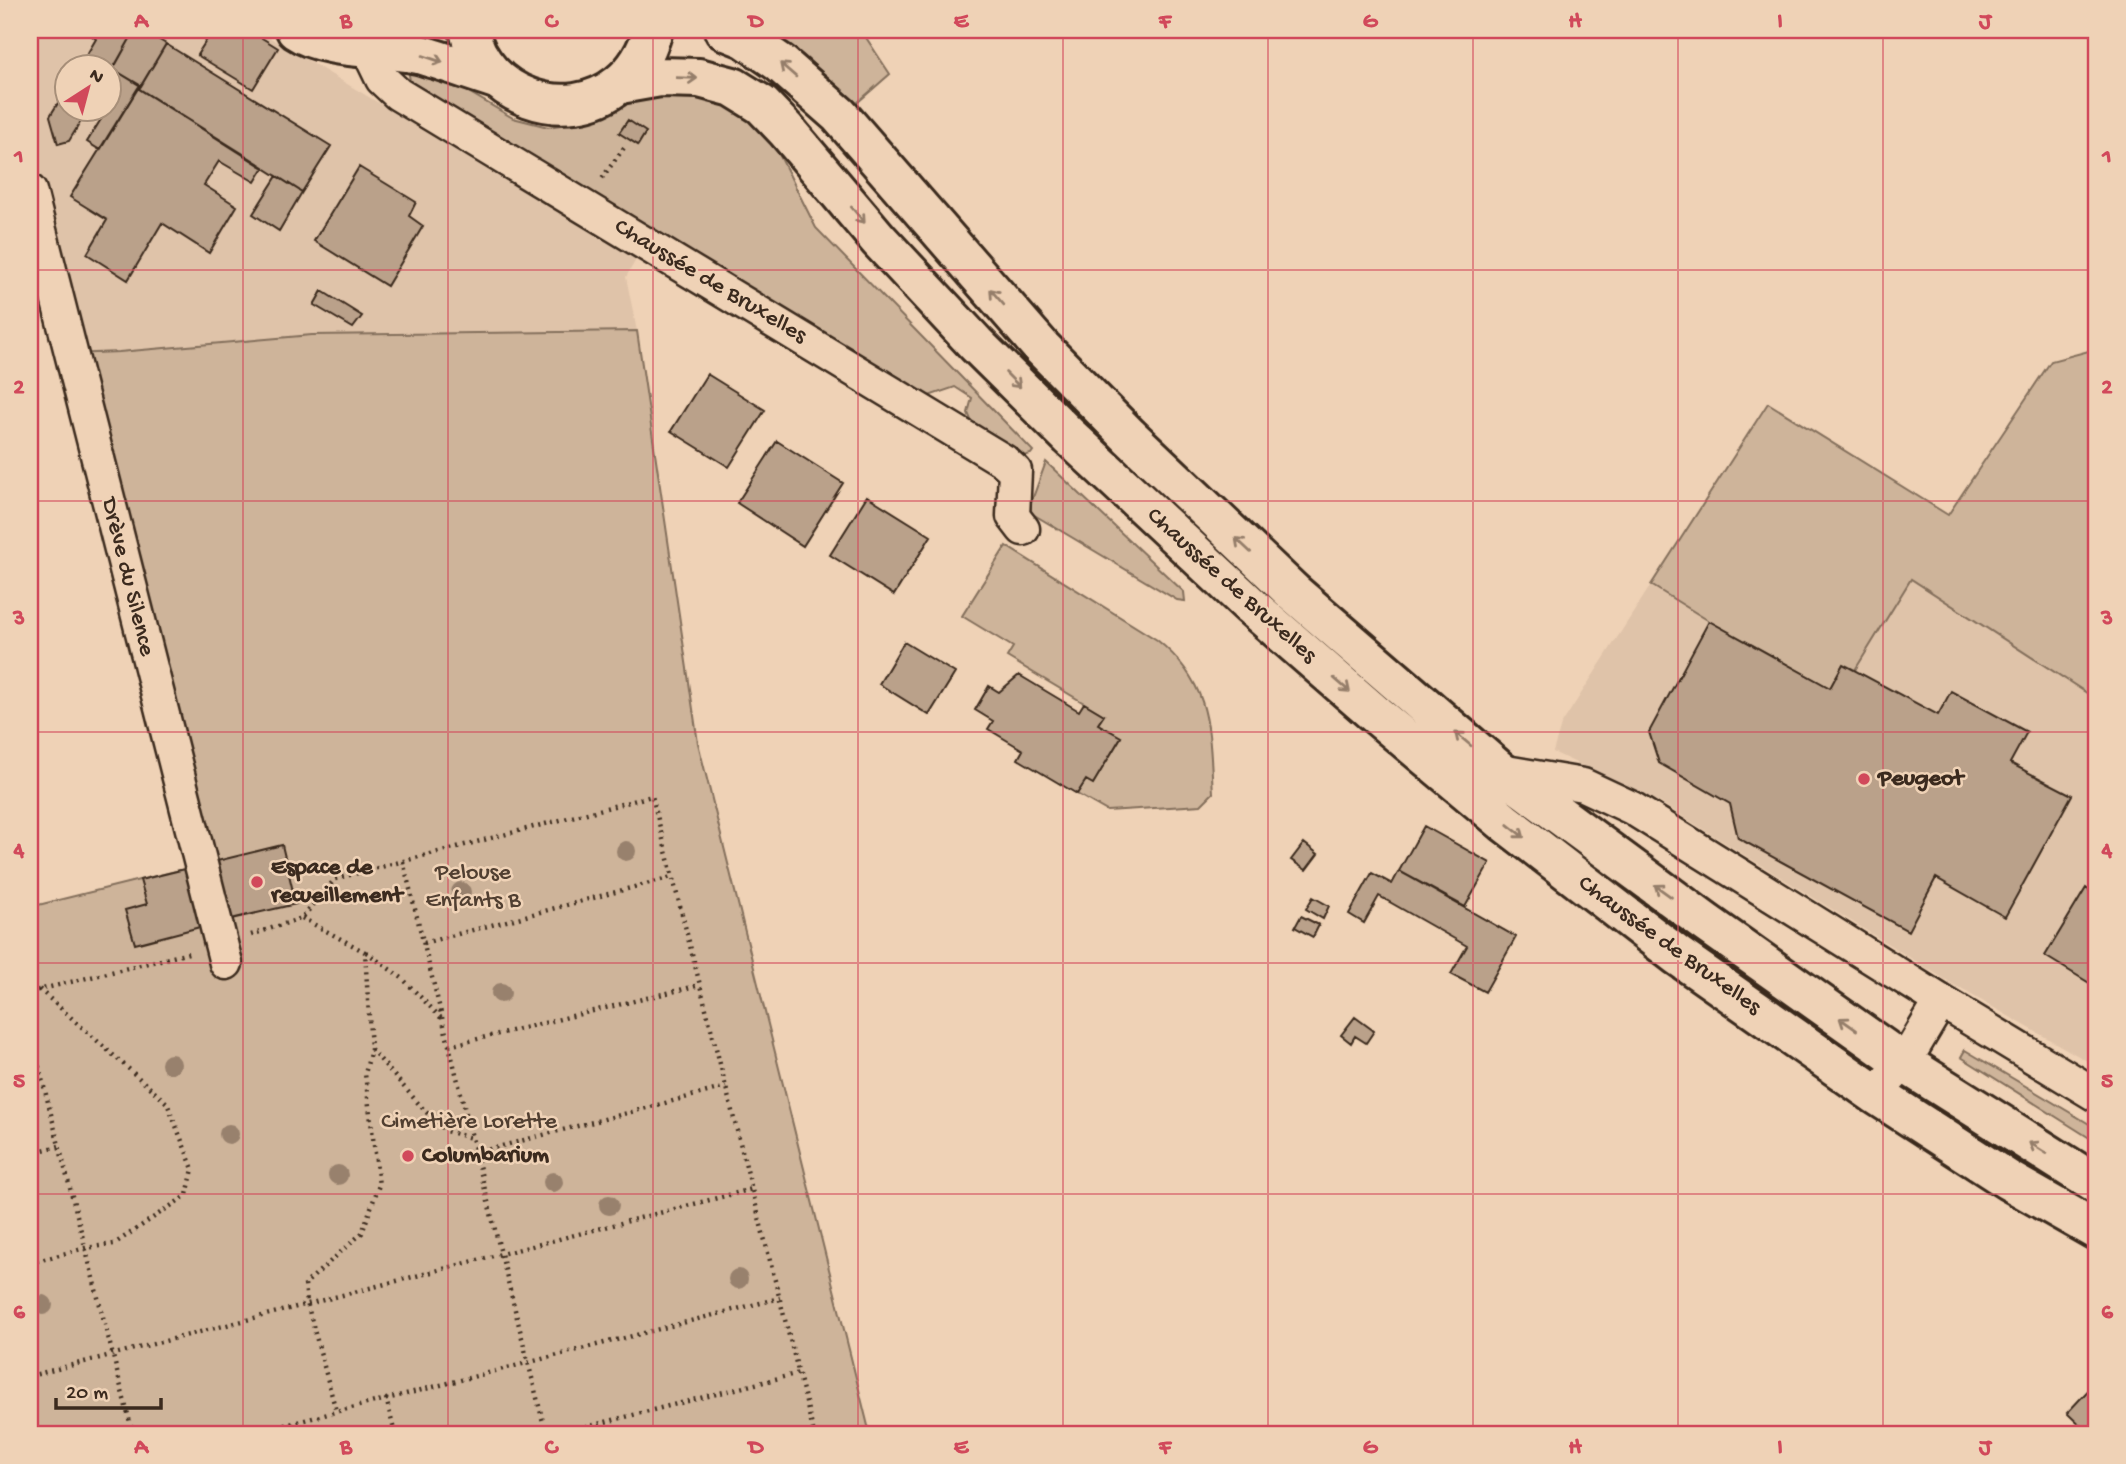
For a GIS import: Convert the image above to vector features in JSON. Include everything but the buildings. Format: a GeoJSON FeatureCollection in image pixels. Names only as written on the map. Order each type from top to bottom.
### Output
{"type":"FeatureCollection","features":[{"type":"Feature","properties":{"kind":"main road"},"geometry":{"type":"LineString","coordinates":[[296,30],[308,38],[420,55],[496,79],[522,96],[551,104],[582,103],[620,84],[636,68],[647,49],[653,30]]}},
{"type":"Feature","properties":{"kind":"main road"},"geometry":{"type":"LineString","coordinates":[[470,30],[472,41],[482,61],[496,79]]}},
{"type":"Feature","properties":{"kind":"main road","name":"Chaussée de Bruxelles"},"geometry":{"type":"LineString","coordinates":[[724,30],[744,38],[780,63],[839,116],[1042,348],[1129,436],[1293,592],[1500,771],[1705,922],[1904,1063],[2096,1184]]}},
{"type":"Feature","properties":{"kind":"main road","name":"Chaussée de Bruxelles"},"geometry":{"type":"LineString","coordinates":[[620,84],[660,77],[699,78],[733,88],[762,106],[976,344],[1070,437],[1251,607],[1504,822],[1678,956],[1875,1094],[2008,1180],[2096,1230]]}},
{"type":"Feature","properties":{"kind":"street","name":"Chaussée de Bruxelles"},"geometry":{"type":"LineString","coordinates":[[367,48],[382,79],[398,94],[1003,461],[1014,471],[1013,516],[1023,529]]}},
{"type":"Feature","properties":{"kind":"street","name":"Drève du Silence"},"geometry":{"type":"LineString","coordinates":[[30,191],[224,954]]}},
{"type":"Feature","properties":{"kind":"street"},"geometry":{"type":"LineString","coordinates":[[1500,771],[1583,785],[1632,807],[2096,1095]]}},
{"type":"Feature","properties":{"kind":"street"},"geometry":{"type":"LineString","coordinates":[[1875,1094],[1904,1063],[1941,1001]]}},
{"type":"Feature","properties":{"kind":"path"},"geometry":{"type":"LineString","coordinates":[[581,205],[626,145]]}},
{"type":"Feature","properties":{"kind":"path"},"geometry":{"type":"LineString","coordinates":[[30,992],[224,954],[302,918],[335,879],[652,796],[814,1434]]}},
{"type":"Feature","properties":{"kind":"path"},"geometry":{"type":"LineString","coordinates":[[403,861],[546,1434]]}},
{"type":"Feature","properties":{"kind":"path"},"geometry":{"type":"LineString","coordinates":[[424,943],[672,877]]}},
{"type":"Feature","properties":{"kind":"path"},"geometry":{"type":"LineString","coordinates":[[302,918],[365,951],[402,978],[443,1020]]}},
{"type":"Feature","properties":{"kind":"path"},"geometry":{"type":"LineString","coordinates":[[336,1411],[307,1303],[305,1284],[362,1233],[379,1185],[365,1074],[371,1049],[365,951]]}},
{"type":"Feature","properties":{"kind":"path"},"geometry":{"type":"LineString","coordinates":[[449,1046],[700,985]]}},
{"type":"Feature","properties":{"kind":"path"},"geometry":{"type":"LineString","coordinates":[[30,1263],[85,1248],[114,1244],[187,1195],[193,1169],[167,1103],[39,989]]}},
{"type":"Feature","properties":{"kind":"path"},"geometry":{"type":"LineString","coordinates":[[30,1032],[133,1434]]}},
{"type":"Feature","properties":{"kind":"path"},"geometry":{"type":"LineString","coordinates":[[371,1049],[425,1111],[446,1130],[472,1138]]}},
{"type":"Feature","properties":{"kind":"path"},"geometry":{"type":"LineString","coordinates":[[475,1153],[726,1087]]}},
{"type":"Feature","properties":{"kind":"path"},"geometry":{"type":"LineString","coordinates":[[30,1153],[59,1146]]}},
{"type":"Feature","properties":{"kind":"path"},"geometry":{"type":"LineString","coordinates":[[30,1376],[752,1189]]}},
{"type":"Feature","properties":{"kind":"path"},"geometry":{"type":"LineString","coordinates":[[250,1434],[780,1298]]}},
{"type":"Feature","properties":{"kind":"path"},"geometry":{"type":"LineString","coordinates":[[558,1434],[799,1373]]}},
{"type":"Feature","properties":{"kind":"path"},"geometry":{"type":"LineString","coordinates":[[386,1398],[395,1434]]}},
{"type":"Feature","properties":{"kind":"path"},"geometry":{"type":"LineString","coordinates":[[291,1423],[294,1434]]}},
{"type":"Feature","properties":{"kind":"shaded area"},"geometry":{"type":"Polygon","coordinates":[[[30,30],[257,30],[637,258],[626,277],[637,331],[313,335],[71,354],[30,145],[30,30]]]}},
{"type":"Feature","properties":{"kind":"shaded area"},"geometry":{"type":"Polygon","coordinates":[[[1910,579],[2096,699],[2096,1066],[1954,985],[1661,803],[1553,752],[1561,725],[1651,585],[1709,621],[1855,670],[1910,579]]]}},
{"type":"Feature","properties":{"kind":"green space"},"geometry":{"type":"Polygon","coordinates":[[[764,30],[861,30],[890,74],[857,103],[803,55],[764,30]]]}},
{"type":"Feature","properties":{"kind":"green space"},"geometry":{"type":"Polygon","coordinates":[[[413,69],[465,90],[513,118],[548,127],[598,119],[636,95],[711,94],[768,132],[816,228],[1033,451],[1024,456],[973,425],[968,413],[972,398],[955,387],[926,397],[410,81],[409,75],[413,69]]]}},
{"type":"Feature","properties":{"kind":"green space","name":"Cimetière Lorette"},"geometry":{"type":"Polygon","coordinates":[[[637,331],[698,743],[870,1434],[30,1434],[30,907],[200,865],[71,354],[312,335],[637,331]]]}},
{"type":"Feature","properties":{"kind":"green space"},"geometry":{"type":"Polygon","coordinates":[[[2096,349],[2096,699],[1911,579],[1855,670],[1843,664],[1830,688],[1709,621],[1651,585],[1768,403],[1948,515],[2051,361],[2096,349]]]}},
{"type":"Feature","properties":{"kind":"green space"},"geometry":{"type":"Polygon","coordinates":[[[1046,462],[1184,592],[1185,601],[1177,600],[1031,513],[1031,503],[1046,462]]]}},
{"type":"Feature","properties":{"kind":"green space"},"geometry":{"type":"Polygon","coordinates":[[[1006,546],[1157,640],[1188,673],[1204,709],[1210,748],[1213,793],[1201,805],[1107,811],[1077,794],[1086,780],[1093,784],[1121,737],[1098,724],[1104,715],[1007,657],[1013,647],[962,616],[1006,546]]]}},
{"type":"Feature","properties":{"kind":"green space"},"geometry":{"type":"Polygon","coordinates":[[[1965,1050],[2096,1128],[2096,1142],[1961,1057],[1965,1050]]]}},
{"type":"Feature","properties":{"kind":"place","name":"Peugeot"},"geometry":{"type":"Point","coordinates":[1864,779]}},
{"type":"Feature","properties":{"kind":"place","name":"Espace de recueillement"},"geometry":{"type":"Point","coordinates":[257,882]}},
{"type":"Feature","properties":{"kind":"place","name":"Columbarium"},"geometry":{"type":"Point","coordinates":[408,1156]}},
{"type":"Feature","properties":{"kind":"park label","name":"Pelouse Enfants B"},"geometry":{"type":"Point","coordinates":[473,887]}}]}
